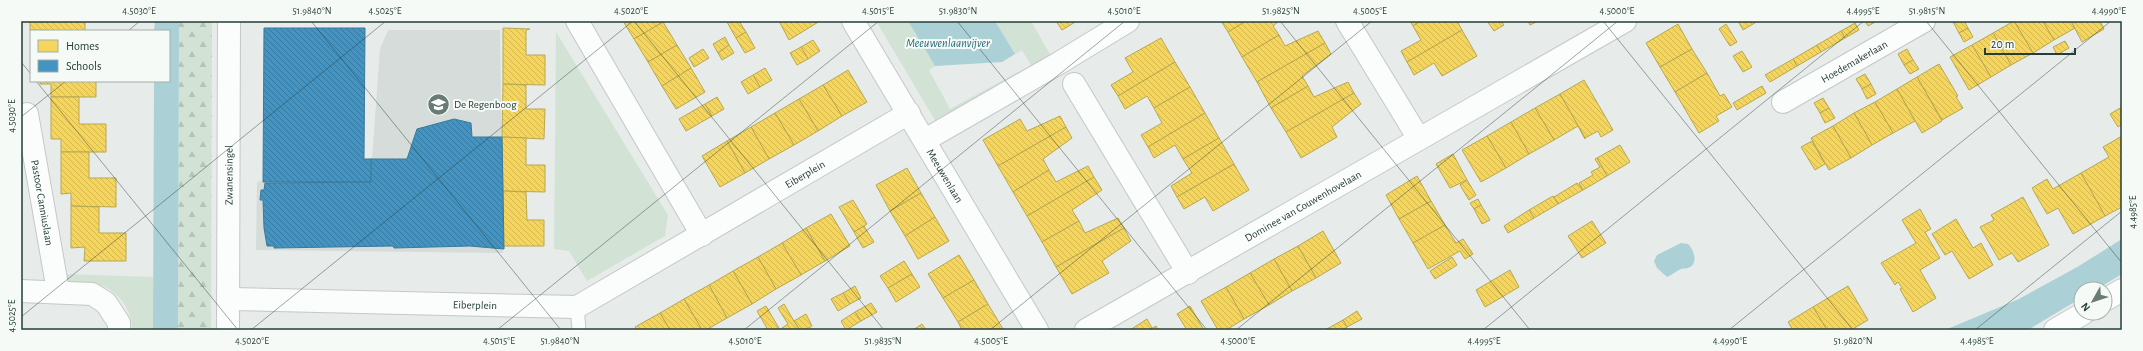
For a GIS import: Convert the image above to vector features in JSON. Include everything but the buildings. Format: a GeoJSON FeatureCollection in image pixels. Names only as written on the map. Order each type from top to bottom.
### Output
{"type":"FeatureCollection","features":[{"type":"Feature","properties":{"kind":"street","name":"Zwanensingel"},"geometry":{"type":"LineString","coordinates":[[228,330],[229,21]]}},
{"type":"Feature","properties":{"kind":"street"},"geometry":{"type":"LineString","coordinates":[[577,21],[702,235]]}},
{"type":"Feature","properties":{"kind":"street","name":"Meeuwenlaan"},"geometry":{"type":"LineString","coordinates":[[853,21],[1037,330]]}},
{"type":"Feature","properties":{"kind":"street"},"geometry":{"type":"LineString","coordinates":[[925,140],[1059,63],[1128,21]]}},
{"type":"Feature","properties":{"kind":"street"},"geometry":{"type":"LineString","coordinates":[[1347,21],[1419,139]]}},
{"type":"Feature","properties":{"kind":"street","name":"Dominee van Couwenhovelaan"},"geometry":{"type":"LineString","coordinates":[[1086,330],[1188,273],[1625,21]]}},
{"type":"Feature","properties":{"kind":"street","name":"Hoedemakerlaan"},"geometry":{"type":"LineString","coordinates":[[1783,102],[1924,21]]}},
{"type":"Feature","properties":{"kind":"street"},"geometry":{"type":"LineString","coordinates":[[1074,84],[1188,273]]}},
{"type":"Feature","properties":{"kind":"street","name":"Eiberplein"},"geometry":{"type":"LineString","coordinates":[[229,299],[577,307],[909,113]]}},
{"type":"Feature","properties":{"kind":"street","name":"Pastoor Canniuslaan"},"geometry":{"type":"LineString","coordinates":[[27,114],[58,291]]}},
{"type":"Feature","properties":{"kind":"street"},"geometry":{"type":"LineString","coordinates":[[2113,295],[2122,290]]}},
{"type":"Feature","properties":{"kind":"street"},"geometry":{"type":"LineString","coordinates":[[21,291],[58,291],[92,294],[106,303],[120,323],[120,330]]}},
{"type":"Feature","properties":{"kind":"street"},"geometry":{"type":"LineString","coordinates":[[2055,330],[2073,319]]}},
{"type":"Feature","properties":{"kind":"lane"},"geometry":{"type":"LineString","coordinates":[[577,307],[579,330]]}},
{"type":"Feature","properties":{"kind":"shaded area","name":"De Regenboog"},"geometry":{"type":"Polygon","coordinates":[[[388,30],[500,30],[503,253],[256,250],[257,182],[372,159],[380,49],[388,30]]]}},
{"type":"Feature","properties":{"kind":"green space"},"geometry":{"type":"Polygon","coordinates":[[[179,21],[212,21],[211,330],[178,330],[179,21]]]}},
{"type":"Feature","properties":{"kind":"green space"},"geometry":{"type":"Polygon","coordinates":[[[876,21],[908,21],[935,66],[929,70],[950,109],[1018,72],[1022,79],[939,127],[876,21]]]}},
{"type":"Feature","properties":{"kind":"green space"},"geometry":{"type":"Polygon","coordinates":[[[995,21],[1031,21],[1051,56],[1032,67],[1022,50],[1015,54],[995,21]]]}},
{"type":"Feature","properties":{"kind":"green space"},"geometry":{"type":"Polygon","coordinates":[[[556,32],[668,215],[665,236],[587,281],[569,251],[554,249],[556,32]]]}},
{"type":"Feature","properties":{"kind":"green space"},"geometry":{"type":"Polygon","coordinates":[[[63,274],[153,277],[153,330],[132,330],[130,315],[127,308],[113,292],[107,288],[92,283],[65,282],[63,274]]]}},
{"type":"Feature","properties":{"kind":"water"},"geometry":{"type":"Polygon","coordinates":[[[155,21],[179,21],[178,330],[153,330],[154,82],[170,82],[170,30],[154,30],[155,21]]]}},
{"type":"Feature","properties":{"kind":"water","name":"Meeuwenlaanvijver"},"geometry":{"type":"Polygon","coordinates":[[[908,21],[995,21],[1015,54],[1002,62],[935,66],[908,21]]]}},
{"type":"Feature","properties":{"kind":"water"},"geometry":{"type":"Polygon","coordinates":[[[2122,239],[2122,274],[2110,281],[2073,281],[2073,303],[2028,330],[1945,330],[2019,299],[2079,266],[2122,239]]]}},
{"type":"Feature","properties":{"kind":"water"},"geometry":{"type":"Polygon","coordinates":[[[1681,243],[1688,244],[1694,253],[1693,263],[1688,268],[1681,269],[1667,277],[1657,268],[1654,261],[1657,255],[1681,243]]]}},
{"type":"Feature","properties":{"kind":"place","name":"De Regenboog"},"geometry":{"type":"Point","coordinates":[439,104]}}]}
